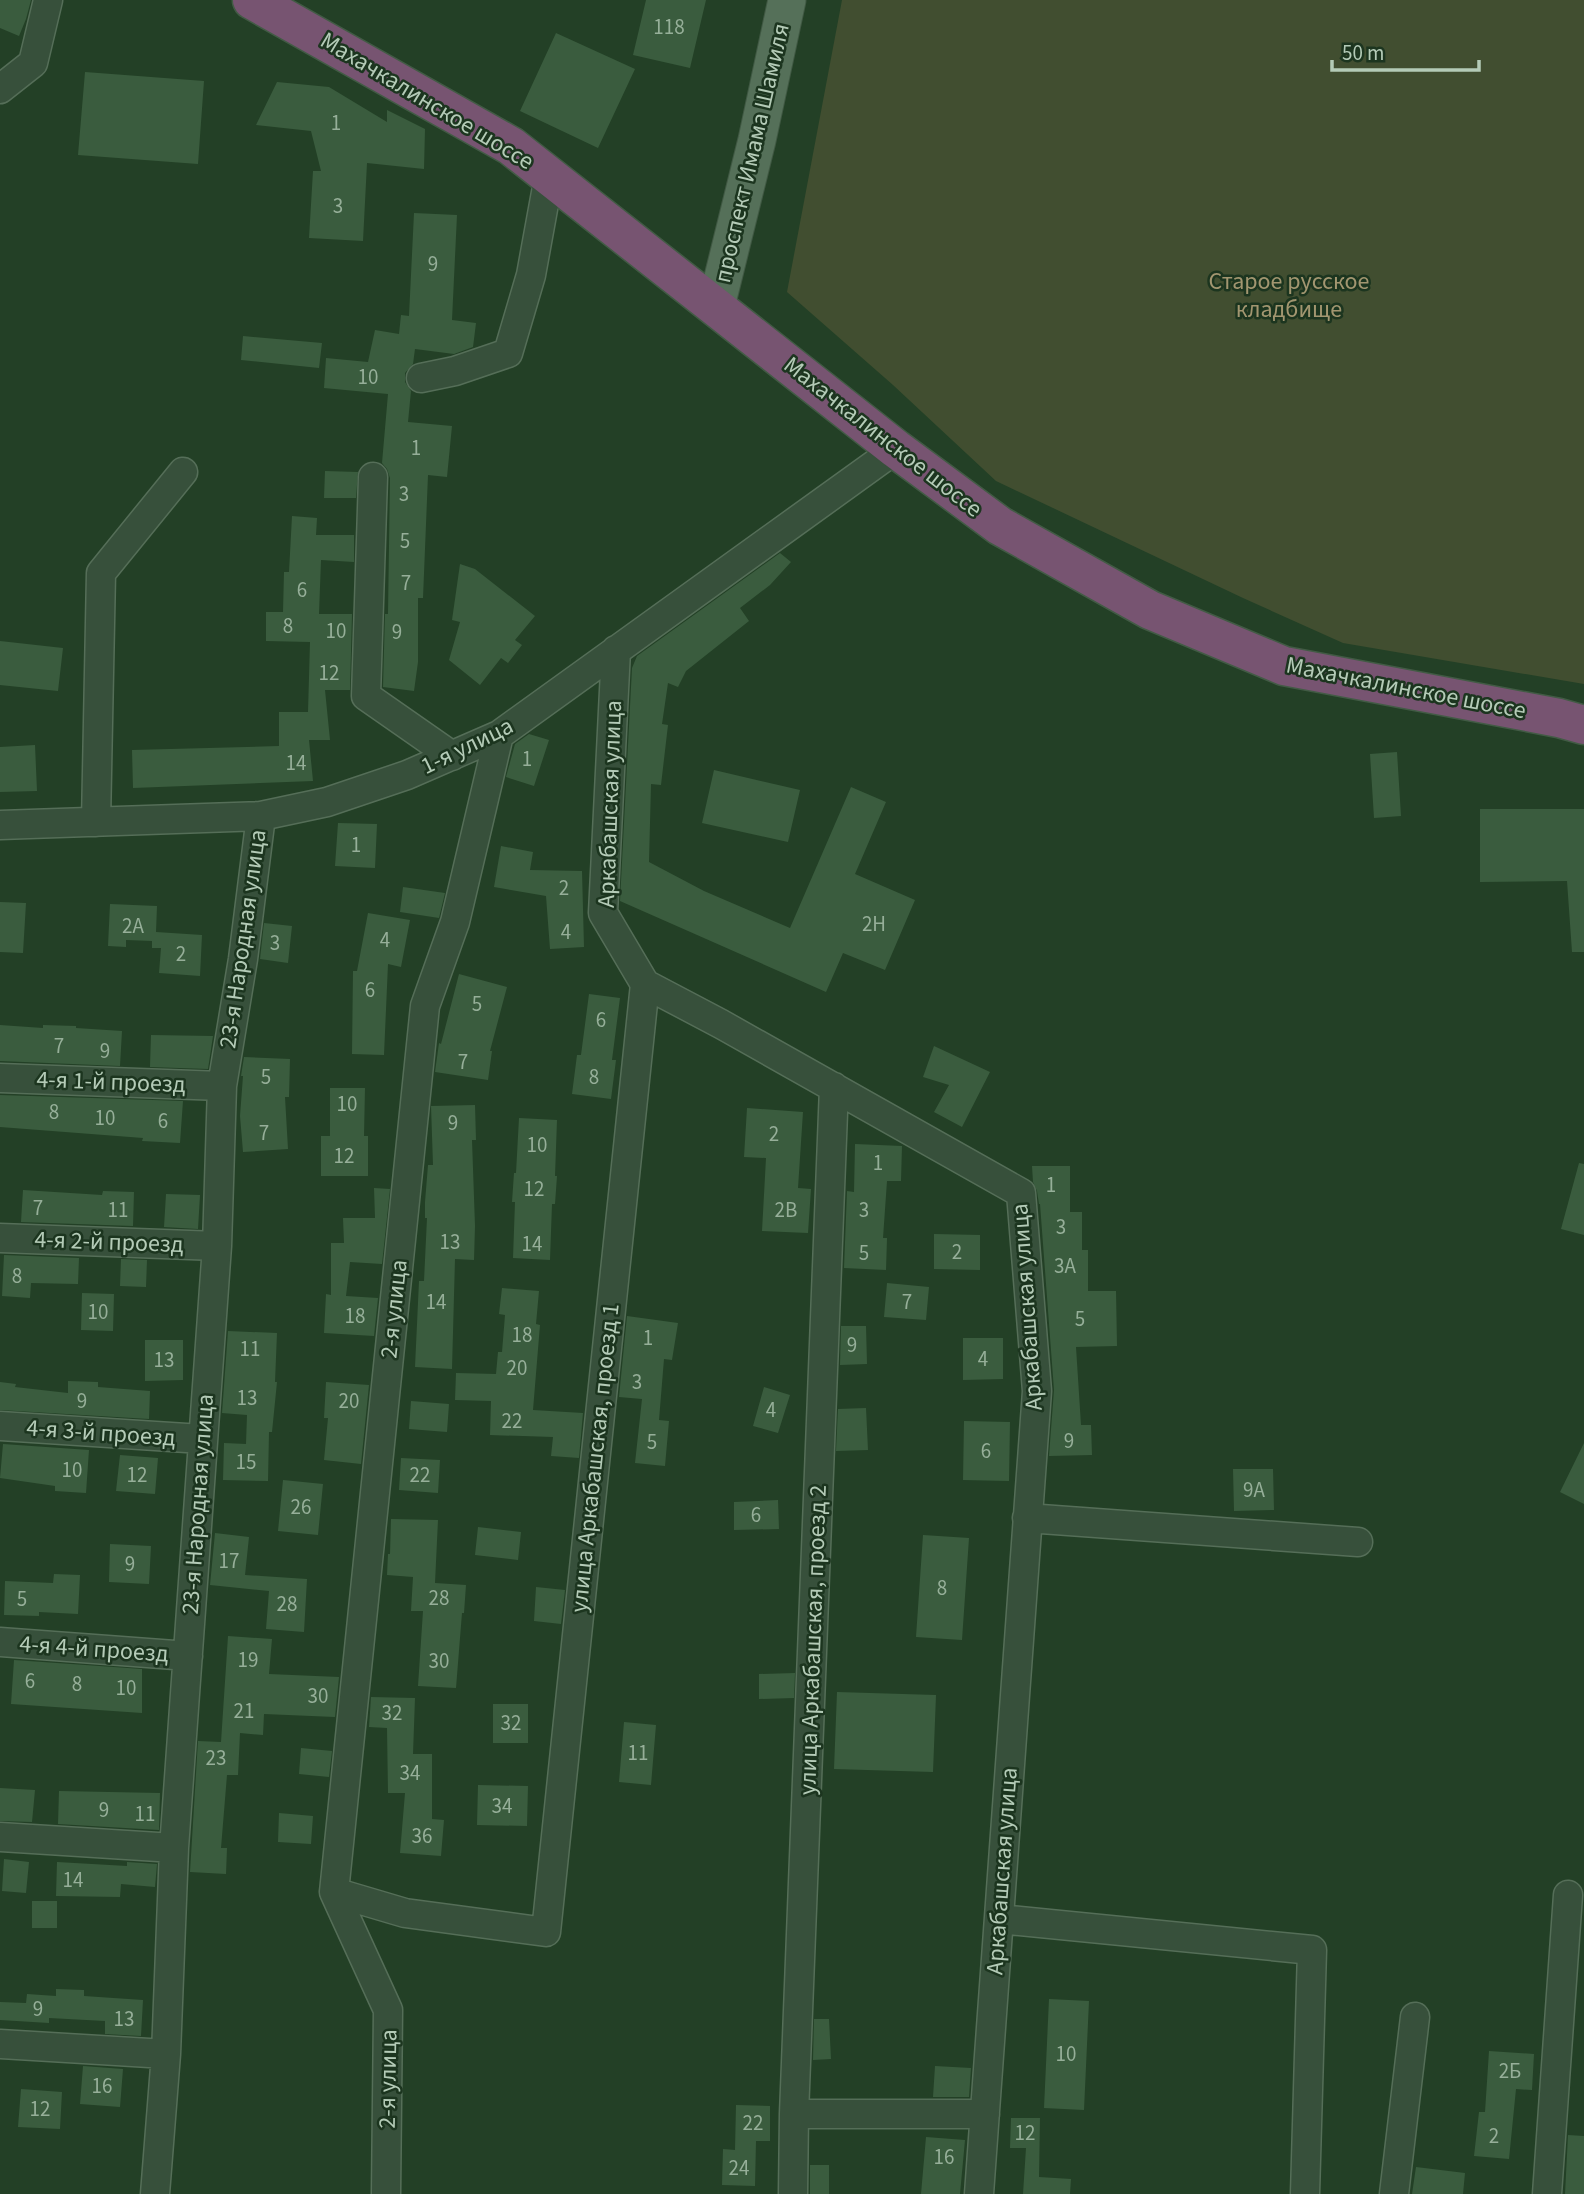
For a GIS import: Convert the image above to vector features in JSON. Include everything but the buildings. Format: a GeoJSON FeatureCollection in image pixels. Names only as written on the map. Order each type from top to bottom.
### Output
{"type":"FeatureCollection","features":[{"type":"Feature","properties":{"kind":"highway","name":"Махачкалинское шоссе"},"geometry":{"type":"LineString","coordinates":[[251,0],[296,11],[511,146],[896,449],[1000,526],[1150,610],[1284,666],[1576,719]]}},
{"type":"Feature","properties":{"kind":"main road","name":"проспект Имама Шамиля"},"geometry":{"type":"LineString","coordinates":[[716,306],[757,140],[787,0]]}},
{"type":"Feature","properties":{"kind":"street"},"geometry":{"type":"LineString","coordinates":[[0,89],[33,63],[48,0]]}},
{"type":"Feature","properties":{"kind":"street"},"geometry":{"type":"LineString","coordinates":[[421,378],[455,372],[508,353],[531,275],[549,176]]}},
{"type":"Feature","properties":{"kind":"street","name":"1-я улица"},"geometry":{"type":"LineString","coordinates":[[0,825],[261,816],[327,802],[407,775],[499,735],[896,449]]}},
{"type":"Feature","properties":{"kind":"street"},"geometry":{"type":"LineString","coordinates":[[96,822],[101,573],[183,472]]}},
{"type":"Feature","properties":{"kind":"street"},"geometry":{"type":"LineString","coordinates":[[373,477],[366,696],[452,756]]}},
{"type":"Feature","properties":{"kind":"street","name":"Аркабашская улица"},"geometry":{"type":"LineString","coordinates":[[617,650],[603,913],[645,984],[1021,1193],[1037,1391],[979,2194]]}},
{"type":"Feature","properties":{"kind":"street","name":"2-я улица"},"geometry":{"type":"LineString","coordinates":[[386,2194],[388,2010],[334,1892],[425,1006],[455,922],[499,735]]}},
{"type":"Feature","properties":{"kind":"street","name":"23-я Народная улица"},"geometry":{"type":"LineString","coordinates":[[155,2194],[166,2054],[174,1848],[217,1246],[222,1086],[243,958],[261,816]]}},
{"type":"Feature","properties":{"kind":"street","name":"улица Аркабашская, проезд 1"},"geometry":{"type":"LineString","coordinates":[[334,1892],[405,1913],[546,1932],[645,984]]}},
{"type":"Feature","properties":{"kind":"street","name":"4-я 1-й проезд"},"geometry":{"type":"LineString","coordinates":[[0,1078],[222,1086]]}},
{"type":"Feature","properties":{"kind":"street","name":"улица Аркабашская, проезд 2"},"geometry":{"type":"LineString","coordinates":[[793,2194],[834,1087]]}},
{"type":"Feature","properties":{"kind":"street","name":"4-я 2-й проезд"},"geometry":{"type":"LineString","coordinates":[[0,1238],[217,1246]]}},
{"type":"Feature","properties":{"kind":"street","name":"4-я 3-й проезд"},"geometry":{"type":"LineString","coordinates":[[0,1426],[202,1439]]}},
{"type":"Feature","properties":{"kind":"street"},"geometry":{"type":"LineString","coordinates":[[1027,1518],[1358,1542]]}},
{"type":"Feature","properties":{"kind":"street","name":"4-я 4-й проезд"},"geometry":{"type":"LineString","coordinates":[[0,1642],[188,1656]]}},
{"type":"Feature","properties":{"kind":"street"},"geometry":{"type":"LineString","coordinates":[[0,1836],[174,1848]]}},
{"type":"Feature","properties":{"kind":"street"},"geometry":{"type":"LineString","coordinates":[[1547,2194],[1568,1895]]}},
{"type":"Feature","properties":{"kind":"street"},"geometry":{"type":"LineString","coordinates":[[999,1919],[1312,1951],[1305,2194]]}},
{"type":"Feature","properties":{"kind":"street"},"geometry":{"type":"LineString","coordinates":[[1394,2194],[1415,2017]]}},
{"type":"Feature","properties":{"kind":"street"},"geometry":{"type":"LineString","coordinates":[[0,2044],[166,2054]]}},
{"type":"Feature","properties":{"kind":"street"},"geometry":{"type":"LineString","coordinates":[[794,2113],[985,2114]]}},
{"type":"Feature","properties":{"kind":"green space","name":"Старое русское кладбище"},"geometry":{"type":"Polygon","coordinates":[[[842,0],[1584,0],[1584,684],[1343,643],[996,481],[893,385],[787,292],[842,0]]]}}]}
